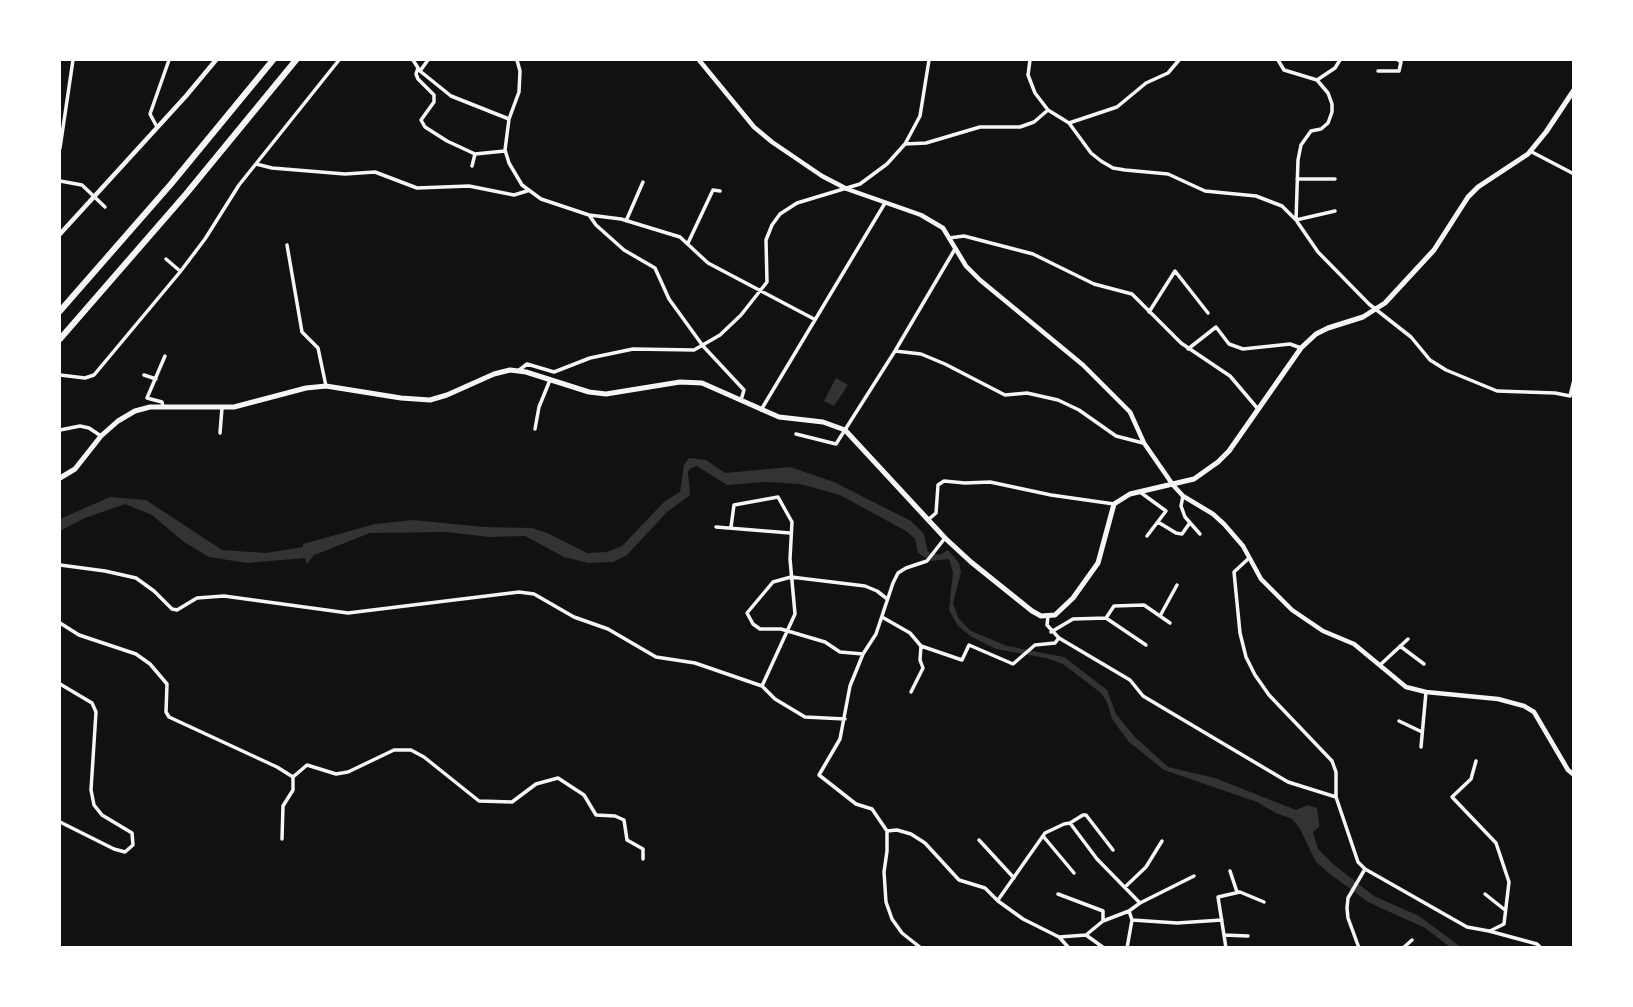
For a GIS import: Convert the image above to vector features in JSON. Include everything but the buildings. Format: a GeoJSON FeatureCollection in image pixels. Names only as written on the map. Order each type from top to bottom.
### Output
{"type":"FeatureCollection","features":[{"type":"Feature","properties":{"kind":"highway"},"geometry":{"type":"LineString","coordinates":[[60,311],[171,184],[273,60]]}},
{"type":"Feature","properties":{"kind":"highway"},"geometry":{"type":"LineString","coordinates":[[60,339],[186,194],[296,60]]}},
{"type":"Feature","properties":{"kind":"main road"},"geometry":{"type":"LineString","coordinates":[[60,478],[75,469],[101,436],[135,411],[163,407],[222,408],[244,405],[306,388],[326,386],[430,400],[494,374],[518,371],[578,389],[606,394],[680,382],[702,383],[779,417],[823,422],[845,429],[945,538],[1032,611],[1048,616],[1062,610],[1098,563],[1114,504],[1140,492],[1194,479],[1218,462],[1229,451],[1301,348],[1316,334],[1328,328],[1363,317],[1396,292],[1426,261],[1468,197],[1531,151],[1573,90]]}},
{"type":"Feature","properties":{"kind":"street"},"geometry":{"type":"LineString","coordinates":[[60,148],[73,60]]}},
{"type":"Feature","properties":{"kind":"street"},"geometry":{"type":"LineString","coordinates":[[158,127],[150,114],[169,60]]}},
{"type":"Feature","properties":{"kind":"street"},"geometry":{"type":"LineString","coordinates":[[60,234],[216,60]]}},
{"type":"Feature","properties":{"kind":"street"},"geometry":{"type":"LineString","coordinates":[[60,375],[85,378],[94,375],[180,272],[205,239],[239,185],[339,60]]}},
{"type":"Feature","properties":{"kind":"street"},"geometry":{"type":"LineString","coordinates":[[413,60],[419,69],[451,96],[509,119]]}},
{"type":"Feature","properties":{"kind":"street"},"geometry":{"type":"LineString","coordinates":[[428,60],[416,74],[434,94],[434,102],[422,115],[421,124],[447,141],[475,154],[505,151]]}},
{"type":"Feature","properties":{"kind":"street"},"geometry":{"type":"LineString","coordinates":[[517,60],[520,71],[519,92],[509,119],[505,151],[509,163],[527,191],[541,200],[589,215],[626,221],[680,237],[708,263],[814,318]]}},
{"type":"Feature","properties":{"kind":"street"},"geometry":{"type":"LineString","coordinates":[[699,60],[754,127],[772,142],[822,176],[847,189],[928,218],[943,229],[966,267],[1083,365],[1121,402],[1130,412],[1144,443],[1173,485],[1183,496],[1213,514],[1243,547],[1261,579],[1305,620],[1354,644],[1406,687],[1426,692],[1498,699],[1524,706],[1534,712],[1573,775]]}},
{"type":"Feature","properties":{"kind":"street"},"geometry":{"type":"LineString","coordinates":[[518,371],[527,364],[554,372],[590,358],[633,349],[694,350],[720,335],[761,292],[767,282],[769,273],[766,240],[776,218],[797,203],[847,189],[872,177],[905,144],[920,116],[929,60]]}},
{"type":"Feature","properties":{"kind":"street"},"geometry":{"type":"LineString","coordinates":[[1030,60],[1028,75],[1048,110],[1069,122],[1091,153],[1113,168],[1168,174],[1205,191],[1256,196],[1282,205],[1296,219],[1318,252],[1376,309],[1411,337],[1430,360],[1483,387],[1497,391],[1555,393],[1572,397],[1573,380]]}},
{"type":"Feature","properties":{"kind":"street"},"geometry":{"type":"LineString","coordinates":[[1069,122],[1117,107],[1146,83],[1168,73],[1179,60]]}},
{"type":"Feature","properties":{"kind":"street"},"geometry":{"type":"LineString","coordinates":[[1278,60],[1283,69],[1317,80],[1328,93],[1332,112],[1328,123],[1321,129],[1311,131],[1304,138],[1298,160],[1296,219]]}},
{"type":"Feature","properties":{"kind":"street"},"geometry":{"type":"LineString","coordinates":[[1317,80],[1335,68],[1340,60]]}},
{"type":"Feature","properties":{"kind":"street"},"geometry":{"type":"LineString","coordinates":[[1378,71],[1399,71],[1401,62],[1398,60]]}},
{"type":"Feature","properties":{"kind":"street"},"geometry":{"type":"LineString","coordinates":[[905,144],[926,143],[980,127],[1020,127],[1034,122],[1048,110]]}},
{"type":"Feature","properties":{"kind":"street"},"geometry":{"type":"LineString","coordinates":[[1531,151],[1573,174]]}},
{"type":"Feature","properties":{"kind":"street"},"geometry":{"type":"LineString","coordinates":[[472,166],[475,154]]}},
{"type":"Feature","properties":{"kind":"street"},"geometry":{"type":"LineString","coordinates":[[256,164],[272,168],[345,174],[375,172],[417,188],[469,186],[514,195],[527,191]]}},
{"type":"Feature","properties":{"kind":"street"},"geometry":{"type":"LineString","coordinates":[[1297,179],[1335,179]]}},
{"type":"Feature","properties":{"kind":"street"},"geometry":{"type":"LineString","coordinates":[[60,181],[82,185],[105,207]]}},
{"type":"Feature","properties":{"kind":"street"},"geometry":{"type":"LineString","coordinates":[[626,221],[643,182]]}},
{"type":"Feature","properties":{"kind":"street"},"geometry":{"type":"LineString","coordinates":[[688,243],[713,190],[720,191]]}},
{"type":"Feature","properties":{"kind":"street"},"geometry":{"type":"LineString","coordinates":[[761,410],[814,318],[886,203]]}},
{"type":"Feature","properties":{"kind":"street"},"geometry":{"type":"LineString","coordinates":[[1296,219],[1335,211]]}},
{"type":"Feature","properties":{"kind":"street"},"geometry":{"type":"LineString","coordinates":[[589,215],[596,225],[624,250],[654,268],[669,299],[703,346],[744,390],[741,400]]}},
{"type":"Feature","properties":{"kind":"street"},"geometry":{"type":"LineString","coordinates":[[949,238],[964,236],[1033,254],[1094,284],[1132,294],[1188,349],[1230,376],[1259,409]]}},
{"type":"Feature","properties":{"kind":"street"},"geometry":{"type":"LineString","coordinates":[[287,245],[302,332],[318,348],[326,386]]}},
{"type":"Feature","properties":{"kind":"street"},"geometry":{"type":"LineString","coordinates":[[796,434],[836,444],[955,249]]}},
{"type":"Feature","properties":{"kind":"street"},"geometry":{"type":"LineString","coordinates":[[166,259],[180,272]]}},
{"type":"Feature","properties":{"kind":"street"},"geometry":{"type":"LineString","coordinates":[[1149,312],[1175,271],[1208,313]]}},
{"type":"Feature","properties":{"kind":"street"},"geometry":{"type":"LineString","coordinates":[[1188,349],[1216,327],[1229,344],[1243,349],[1290,344],[1301,348]]}},
{"type":"Feature","properties":{"kind":"street"},"geometry":{"type":"LineString","coordinates":[[895,351],[921,354],[945,363],[1006,395],[1027,393],[1058,400],[1079,410],[1116,436],[1144,443]]}},
{"type":"Feature","properties":{"kind":"street"},"geometry":{"type":"LineString","coordinates":[[163,407],[162,402],[147,398],[165,356]]}},
{"type":"Feature","properties":{"kind":"street"},"geometry":{"type":"LineString","coordinates":[[145,375],[156,379]]}},
{"type":"Feature","properties":{"kind":"street"},"geometry":{"type":"LineString","coordinates":[[535,429],[539,407],[551,380]]}},
{"type":"Feature","properties":{"kind":"street"},"geometry":{"type":"LineString","coordinates":[[220,433],[222,408]]}},
{"type":"Feature","properties":{"kind":"street"},"geometry":{"type":"LineString","coordinates":[[60,430],[80,426],[101,436]]}},
{"type":"Feature","properties":{"kind":"street"},"geometry":{"type":"LineString","coordinates":[[929,519],[936,513],[938,485],[944,481],[990,482],[1051,495],[1114,504]]}},
{"type":"Feature","properties":{"kind":"street"},"geometry":{"type":"LineString","coordinates":[[1140,492],[1166,512],[1147,536]]}},
{"type":"Feature","properties":{"kind":"street"},"geometry":{"type":"LineString","coordinates":[[1183,496],[1181,506],[1185,517],[1200,534]]}},
{"type":"Feature","properties":{"kind":"street"},"geometry":{"type":"LineString","coordinates":[[731,527],[734,505],[778,497],[792,522],[790,533],[794,614],[762,686]]}},
{"type":"Feature","properties":{"kind":"street"},"geometry":{"type":"LineString","coordinates":[[1158,522],[1182,534],[1190,523]]}},
{"type":"Feature","properties":{"kind":"street"},"geometry":{"type":"LineString","coordinates":[[716,527],[790,533]]}},
{"type":"Feature","properties":{"kind":"street"},"geometry":{"type":"LineString","coordinates":[[921,947],[902,933],[892,919],[886,902],[884,872],[887,831],[872,809],[856,804],[819,775],[841,739],[850,686],[863,654],[876,634],[883,617],[886,598],[898,573],[927,561],[945,538]]}},
{"type":"Feature","properties":{"kind":"street"},"geometry":{"type":"LineString","coordinates":[[1248,559],[1234,572],[1240,633],[1247,657],[1269,695],[1332,761],[1336,772],[1336,797],[1358,862],[1365,869],[1467,927],[1541,947]]}},
{"type":"Feature","properties":{"kind":"street"},"geometry":{"type":"LineString","coordinates":[[60,565],[135,578],[155,591],[172,609],[177,610],[197,598],[224,596],[348,613],[519,592],[534,594],[574,617],[608,629],[656,657],[695,663],[762,686],[775,699],[804,717],[845,719]]}},
{"type":"Feature","properties":{"kind":"street"},"geometry":{"type":"LineString","coordinates":[[863,654],[840,652],[825,642],[781,629],[760,629],[753,624],[747,613],[773,582],[791,577],[865,586],[877,590],[886,598]]}},
{"type":"Feature","properties":{"kind":"street"},"geometry":{"type":"LineString","coordinates":[[1160,616],[1177,585]]}},
{"type":"Feature","properties":{"kind":"street"},"geometry":{"type":"LineString","coordinates":[[1106,618],[1114,606],[1144,605],[1170,623]]}},
{"type":"Feature","properties":{"kind":"street"},"geometry":{"type":"LineString","coordinates":[[1048,616],[1051,632],[1130,680],[1145,697],[1288,782],[1336,797]]}},
{"type":"Feature","properties":{"kind":"street"},"geometry":{"type":"LineString","coordinates":[[883,617],[911,633],[921,646],[962,660],[969,645],[1013,664],[1035,645],[1055,643],[1059,638]]}},
{"type":"Feature","properties":{"kind":"street"},"geometry":{"type":"LineString","coordinates":[[1051,632],[1073,619],[1106,618],[1146,645]]}},
{"type":"Feature","properties":{"kind":"street"},"geometry":{"type":"LineString","coordinates":[[60,623],[79,635],[136,654],[150,664],[167,684],[166,712],[169,717],[293,777]]}},
{"type":"Feature","properties":{"kind":"street"},"geometry":{"type":"LineString","coordinates":[[1380,665],[1408,639]]}},
{"type":"Feature","properties":{"kind":"street"},"geometry":{"type":"LineString","coordinates":[[911,692],[923,667],[920,660],[921,646]]}},
{"type":"Feature","properties":{"kind":"street"},"geometry":{"type":"LineString","coordinates":[[1400,646],[1424,664]]}},
{"type":"Feature","properties":{"kind":"street"},"geometry":{"type":"LineString","coordinates":[[60,684],[92,703],[96,712],[91,790],[94,805],[102,815],[132,833],[133,845],[125,852],[114,849],[60,822]]}},
{"type":"Feature","properties":{"kind":"street"},"geometry":{"type":"LineString","coordinates":[[1421,747],[1426,692]]}},
{"type":"Feature","properties":{"kind":"street"},"geometry":{"type":"LineString","coordinates":[[1399,722],[1422,732]]}},
{"type":"Feature","properties":{"kind":"street"},"geometry":{"type":"LineString","coordinates":[[282,838],[283,806],[293,790],[293,777],[307,765],[336,774],[348,772],[394,750],[411,750],[424,757],[479,801],[512,802],[536,784],[558,778],[584,795],[596,815],[615,816],[624,820],[627,840],[643,849],[643,859]]}},
{"type":"Feature","properties":{"kind":"street"},"geometry":{"type":"LineString","coordinates":[[1476,761],[1471,779],[1452,797],[1496,843],[1509,882],[1504,924],[1489,931]]}},
{"type":"Feature","properties":{"kind":"street"},"geometry":{"type":"LineString","coordinates":[[998,901],[1042,836],[1083,815],[1086,815],[1113,849]]}},
{"type":"Feature","properties":{"kind":"street"},"geometry":{"type":"LineString","coordinates":[[1070,823],[1097,859],[1140,903]]}},
{"type":"Feature","properties":{"kind":"street"},"geometry":{"type":"LineString","coordinates":[[887,831],[897,830],[911,834],[925,843],[959,880],[980,885],[1023,919],[1059,937],[1069,947]]}},
{"type":"Feature","properties":{"kind":"street"},"geometry":{"type":"LineString","coordinates":[[1042,836],[1074,873]]}},
{"type":"Feature","properties":{"kind":"street"},"geometry":{"type":"LineString","coordinates":[[979,840],[1014,878]]}},
{"type":"Feature","properties":{"kind":"street"},"geometry":{"type":"LineString","coordinates":[[1125,887],[1146,867],[1163,841]]}},
{"type":"Feature","properties":{"kind":"street"},"geometry":{"type":"LineString","coordinates":[[1361,946],[1348,918],[1348,898],[1365,869]]}},
{"type":"Feature","properties":{"kind":"street"},"geometry":{"type":"LineString","coordinates":[[1230,871],[1237,892]]}},
{"type":"Feature","properties":{"kind":"street"},"geometry":{"type":"LineString","coordinates":[[1059,937],[1086,935],[1103,922],[1194,876]]}},
{"type":"Feature","properties":{"kind":"street"},"geometry":{"type":"LineString","coordinates":[[1226,947],[1218,897],[1237,892],[1264,902]]}},
{"type":"Feature","properties":{"kind":"street"},"geometry":{"type":"LineString","coordinates":[[1058,894],[1103,911],[1103,922]]}},
{"type":"Feature","properties":{"kind":"street"},"geometry":{"type":"LineString","coordinates":[[1485,894],[1507,912]]}},
{"type":"Feature","properties":{"kind":"street"},"geometry":{"type":"LineString","coordinates":[[1127,947],[1132,920],[1129,911]]}},
{"type":"Feature","properties":{"kind":"street"},"geometry":{"type":"LineString","coordinates":[[1132,920],[1177,923],[1222,920]]}},
{"type":"Feature","properties":{"kind":"street"},"geometry":{"type":"LineString","coordinates":[[1086,935],[1104,947]]}},
{"type":"Feature","properties":{"kind":"street"},"geometry":{"type":"LineString","coordinates":[[1224,935],[1248,936]]}},
{"type":"Feature","properties":{"kind":"street"},"geometry":{"type":"LineString","coordinates":[[1403,947],[1412,940]]}},
{"type":"Feature","properties":{"kind":"shaded area"},"geometry":{"type":"Polygon","coordinates":[[[836,378],[848,385],[834,406],[824,401],[836,378]]]}},
{"type":"Feature","properties":{"kind":"shaded area"},"geometry":{"type":"Polygon","coordinates":[[[689,458],[706,460],[725,473],[790,467],[834,482],[911,521],[924,534],[928,552],[939,555],[948,550],[959,563],[961,572],[953,603],[959,619],[971,631],[1007,646],[1064,657],[1107,690],[1116,714],[1135,737],[1168,767],[1215,778],[1296,810],[1308,805],[1317,808],[1319,827],[1313,832],[1318,849],[1333,864],[1374,896],[1419,916],[1461,947],[1450,947],[1425,928],[1368,902],[1330,874],[1316,862],[1299,827],[1292,819],[1257,802],[1164,770],[1129,742],[1112,719],[1101,693],[1063,664],[1046,658],[996,649],[972,637],[958,626],[949,610],[953,572],[949,559],[931,561],[918,553],[915,539],[906,531],[840,495],[800,484],[766,482],[727,485],[697,466],[688,472],[690,495],[667,512],[627,555],[613,562],[588,563],[564,557],[525,536],[489,537],[447,532],[370,533],[314,555],[307,564],[305,558],[247,563],[209,557],[184,542],[152,515],[125,504],[85,518],[60,531],[60,519],[110,497],[146,500],[222,550],[266,553],[303,547],[303,544],[375,524],[413,520],[484,527],[532,528],[587,553],[607,552],[622,546],[665,501],[680,492],[684,465],[689,458]]]}}]}
